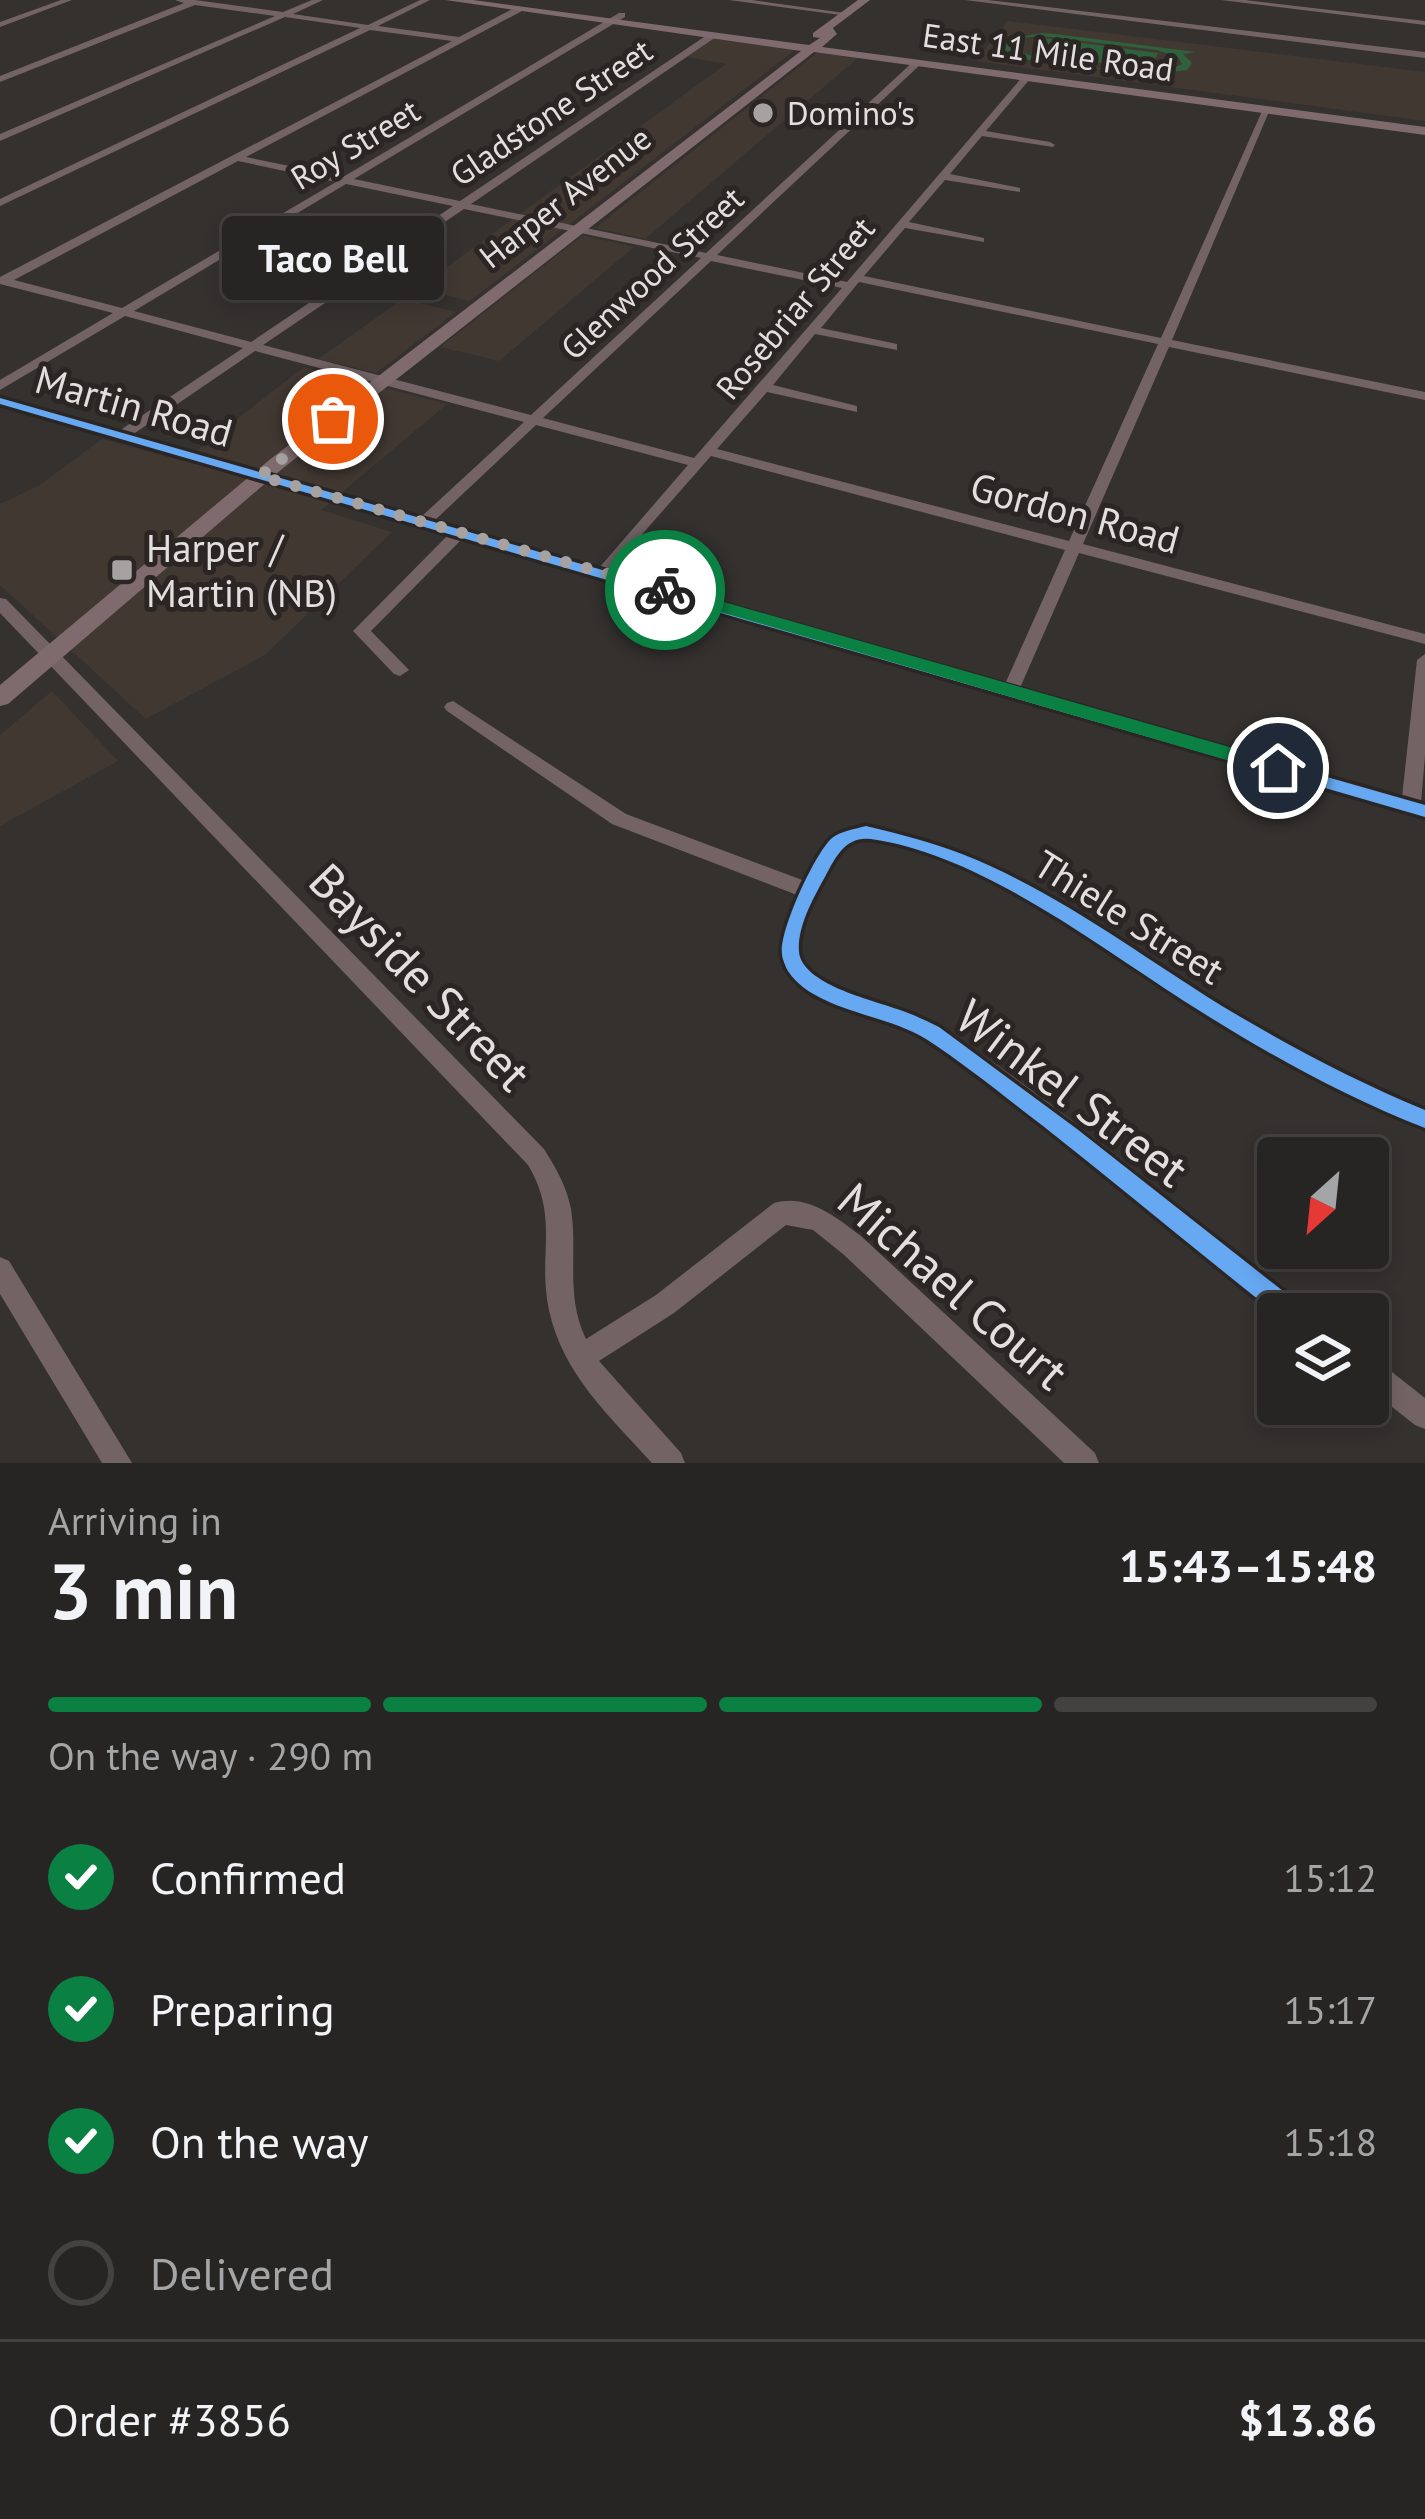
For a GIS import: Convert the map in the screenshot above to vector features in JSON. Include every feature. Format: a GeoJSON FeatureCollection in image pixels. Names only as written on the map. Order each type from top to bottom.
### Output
{"type":"FeatureCollection","features":[{"type":"Feature","properties":{"kind":"main road","name":"East 11 Mile Road"},"geometry":{"type":"LineString","coordinates":[[450,0],[617,18]]}},
{"type":"Feature","properties":{"kind":"main road","name":"East 11 Mile Road"},"geometry":{"type":"LineString","coordinates":[[506,0],[713,32],[817,41],[918,62],[1030,73]]}},
{"type":"Feature","properties":{"kind":"main road","name":"Harper Avenue"},"geometry":{"type":"LineString","coordinates":[[0,698],[260,476],[782,70],[865,0]]}},
{"type":"Feature","properties":{"kind":"main road","name":"East 11 Mile Road"},"geometry":{"type":"LineString","coordinates":[[868,51],[1425,126]]}},
{"type":"Feature","properties":{"kind":"main road","name":"East 11 Mile Road"},"geometry":{"type":"LineString","coordinates":[[1211,97],[1268,109],[1324,112]]}},
{"type":"Feature","properties":{"kind":"street"},"geometry":{"type":"LineString","coordinates":[[0,25],[68,0]]}},
{"type":"Feature","properties":{"kind":"street"},"geometry":{"type":"LineString","coordinates":[[179,0],[460,40]]}},
{"type":"Feature","properties":{"kind":"street"},"geometry":{"type":"LineString","coordinates":[[0,139],[319,0]]}},
{"type":"Feature","properties":{"kind":"street"},"geometry":{"type":"LineString","coordinates":[[0,203],[426,0]]}},
{"type":"Feature","properties":{"kind":"street"},"geometry":{"type":"LineString","coordinates":[[733,0],[848,14]]}},
{"type":"Feature","properties":{"kind":"street"},"geometry":{"type":"LineString","coordinates":[[970,0],[1425,55]]}},
{"type":"Feature","properties":{"kind":"street"},"geometry":{"type":"LineString","coordinates":[[1204,29],[1225,0],[1425,23]]}},
{"type":"Feature","properties":{"kind":"street"},"geometry":{"type":"LineString","coordinates":[[0,79],[194,2]]}},
{"type":"Feature","properties":{"kind":"street"},"geometry":{"type":"LineString","coordinates":[[1,281],[519,9]]}},
{"type":"Feature","properties":{"kind":"street","name":"Roy Street"},"geometry":{"type":"LineString","coordinates":[[0,386],[617,18]]}},
{"type":"Feature","properties":{"kind":"street","name":"Gladstone Street"},"geometry":{"type":"LineString","coordinates":[[121,436],[713,32]]}},
{"type":"Feature","properties":{"kind":"street","name":"Glenwood Street"},"geometry":{"type":"LineString","coordinates":[[422,524],[918,62]]}},
{"type":"Feature","properties":{"kind":"street","name":"Rosebriar Street"},"geometry":{"type":"LineString","coordinates":[[604,573],[1030,73]]}},
{"type":"Feature","properties":{"kind":"street"},"geometry":{"type":"LineString","coordinates":[[1011,690],[1268,109]]}},
{"type":"Feature","properties":{"kind":"street"},"geometry":{"type":"LineString","coordinates":[[980,133],[1050,145]]}},
{"type":"Feature","properties":{"kind":"street"},"geometry":{"type":"LineString","coordinates":[[238,158],[709,257],[1425,396]]}},
{"type":"Feature","properties":{"kind":"street"},"geometry":{"type":"LineString","coordinates":[[943,176],[1016,190]]}},
{"type":"Feature","properties":{"kind":"street"},"geometry":{"type":"LineString","coordinates":[[901,224],[980,240]]}},
{"type":"Feature","properties":{"kind":"street","name":"Gordon Road"},"geometry":{"type":"LineString","coordinates":[[1,281],[532,422],[703,457],[1425,639]]}},
{"type":"Feature","properties":{"kind":"street"},"geometry":{"type":"LineString","coordinates":[[812,330],[893,347]]}},
{"type":"Feature","properties":{"kind":"street"},"geometry":{"type":"LineString","coordinates":[[764,387],[852,409]]}},
{"type":"Feature","properties":{"kind":"street","name":"Martin Road"},"geometry":{"type":"LineString","coordinates":[[0,401],[1418,809]]}},
{"type":"Feature","properties":{"kind":"street"},"geometry":{"type":"LineString","coordinates":[[400,670],[361,631],[461,531]]}},
{"type":"Feature","properties":{"kind":"street","name":"Bayside Street"},"geometry":{"type":"LineString","coordinates":[[0,604],[536,1157],[559,1192],[561,1307],[580,1358],[671,1463]]}},
{"type":"Feature","properties":{"kind":"street"},"geometry":{"type":"LineString","coordinates":[[1418,809],[1425,660]]}},
{"type":"Feature","properties":{"kind":"street"},"geometry":{"type":"LineString","coordinates":[[453,706],[619,819],[809,891]]}},
{"type":"Feature","properties":{"kind":"street","name":"Thiele Street"},"geometry":{"type":"LineString","coordinates":[[809,891],[832,847],[853,834],[889,836],[970,863],[1048,900],[1241,1026],[1377,1100],[1425,1119]]}},
{"type":"Feature","properties":{"kind":"street","name":"Winkel Street"},"geometry":{"type":"LineString","coordinates":[[809,891],[789,951],[791,962],[810,981],[928,1030],[1267,1293]]}},
{"type":"Feature","properties":{"kind":"street","name":"Michael Court"},"geometry":{"type":"LineString","coordinates":[[580,1358],[665,1304],[770,1219],[796,1211],[819,1219],[852,1245],[1085,1463]]}},
{"type":"Feature","properties":{"kind":"street"},"geometry":{"type":"LineString","coordinates":[[0,1270],[118,1463]]}},
{"type":"Feature","properties":{"kind":"street"},"geometry":{"type":"LineString","coordinates":[[1389,1387],[1425,1415]]}},
{"type":"Feature","properties":{"kind":"shaded area"},"geometry":{"type":"Polygon","coordinates":[[[1008,21],[1425,72],[1425,121],[975,61],[1008,21]]]}},
{"type":"Feature","properties":{"kind":"shaded area"},"geometry":{"type":"Polygon","coordinates":[[[715,38],[795,50],[470,301],[418,288],[726,64],[687,57],[715,38]]]}},
{"type":"Feature","properties":{"kind":"shaded area"},"geometry":{"type":"Polygon","coordinates":[[[819,51],[859,57],[645,239],[595,228],[819,51]]]}},
{"type":"Feature","properties":{"kind":"shaded area"},"geometry":{"type":"Polygon","coordinates":[[[583,235],[634,247],[499,361],[440,347],[583,235]]]}},
{"type":"Feature","properties":{"kind":"shaded area"},"geometry":{"type":"Polygon","coordinates":[[[403,299],[456,312],[376,373],[318,359],[403,299]]]}},
{"type":"Feature","properties":{"kind":"shaded area"},"geometry":{"type":"Polygon","coordinates":[[[304,367],[447,404],[321,510],[392,532],[265,655],[146,719],[0,585],[0,504],[40,485],[102,439],[183,461],[304,367]]]}},
{"type":"Feature","properties":{"kind":"shaded area"},"geometry":{"type":"Polygon","coordinates":[[[52,691],[118,761],[0,826],[0,735],[52,691]]]}},
{"type":"Feature","properties":{"kind":"green space"},"geometry":{"type":"Polygon","coordinates":[[[1041,33],[1196,52],[1183,54],[1192,63],[1187,70],[1145,75],[1001,56],[1007,53],[1001,46],[1004,40],[1041,33]],[[1042,36],[1018,38],[1010,46],[1042,59],[1095,68],[1148,70],[1182,64],[1178,57],[1157,50],[1042,36]]]}},
{"type":"Feature","properties":{"kind":"green space"},"geometry":{"type":"Polygon","coordinates":[[[1043,38],[1158,53],[1150,69],[1031,54],[1043,38]]]}},
{"type":"Feature","properties":{"kind":"cycle path"},"geometry":{"type":"LineString","coordinates":[[0,401],[1425,811]]}},
{"type":"Feature","properties":{"kind":"cycle path"},"geometry":{"type":"LineString","coordinates":[[1268,1293],[932,1033],[805,978],[794,965],[791,939],[802,906],[833,847],[866,832],[913,843],[997,876],[1276,1046],[1425,1119]]}},
{"type":"Feature","properties":{"kind":"way so far"},"geometry":{"type":"LineString","coordinates":[[333,419],[260,476],[665,590]]}},
{"type":"Feature","properties":{"kind":"place","name":"Domino's"},"geometry":{"type":"Point","coordinates":[763,113]}},
{"type":"Feature","properties":{"kind":"place","name":"Taco Bell"},"geometry":{"type":"Point","coordinates":[333,419]}},
{"type":"Feature","properties":{"kind":"place","name":"Harper / Martin (NB)"},"geometry":{"type":"Point","coordinates":[122,570]}},
{"type":"Feature","properties":{"kind":"route"},"geometry":{"type":"LineString","coordinates":[[665,590],[1278,768]]}}]}
